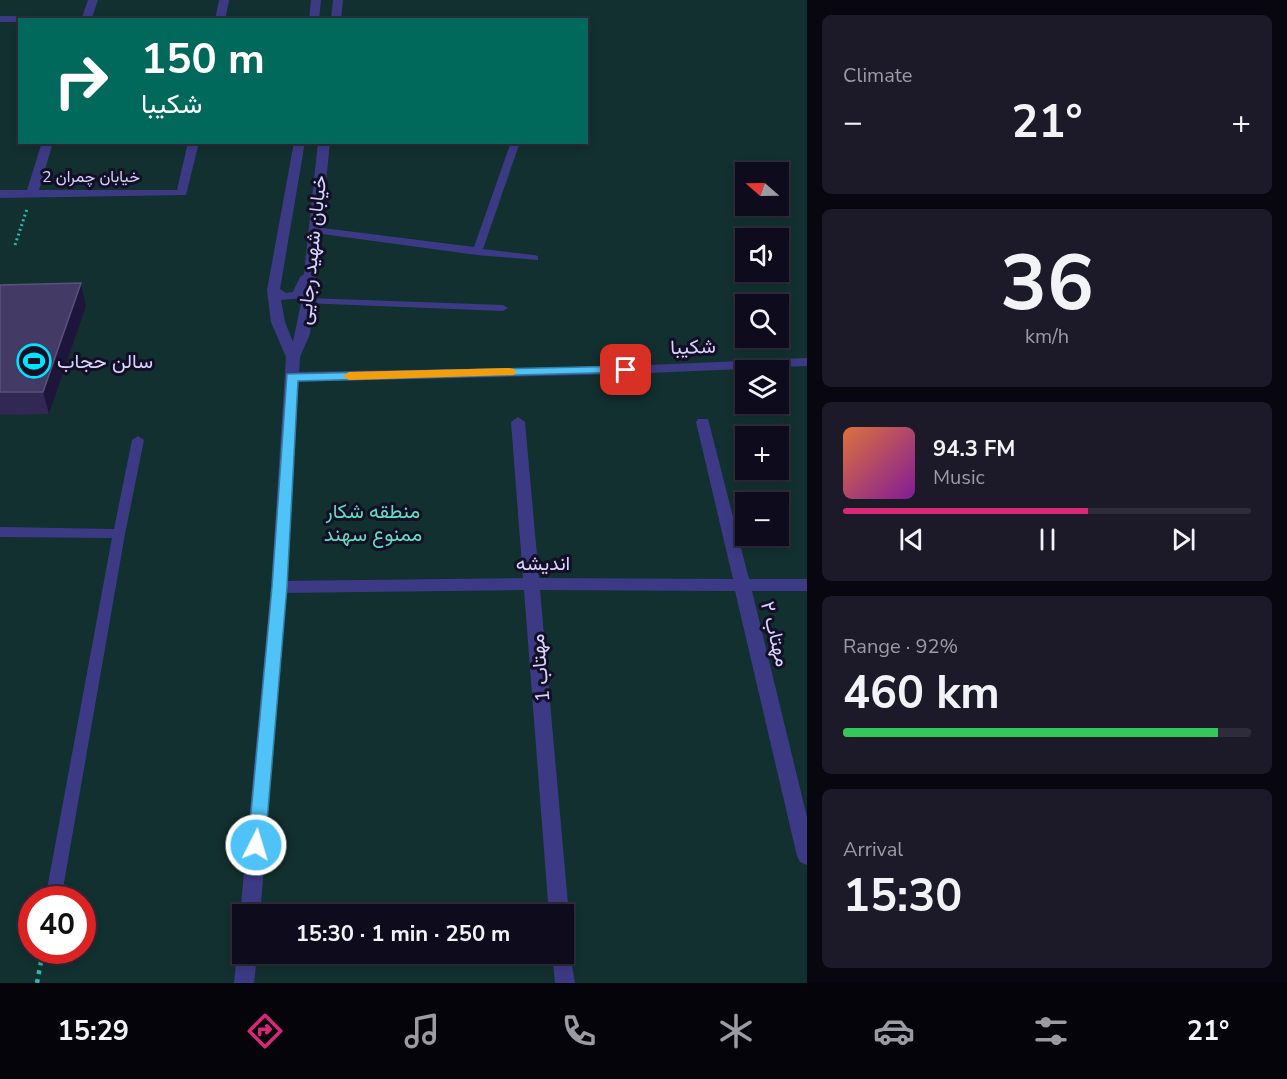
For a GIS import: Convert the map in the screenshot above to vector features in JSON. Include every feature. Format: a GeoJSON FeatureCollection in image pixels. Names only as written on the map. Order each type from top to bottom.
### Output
{"type":"FeatureCollection","features":[{"type":"Feature","properties":{"kind":"street"},"geometry":{"type":"LineString","coordinates":[[86,18],[93,0]]}},
{"type":"Feature","properties":{"kind":"street"},"geometry":{"type":"LineString","coordinates":[[220,18],[224,0]]}},
{"type":"Feature","properties":{"kind":"street"},"geometry":{"type":"LineString","coordinates":[[314,18],[316,0]]}},
{"type":"Feature","properties":{"kind":"street"},"geometry":{"type":"LineString","coordinates":[[336,18],[338,0]]}},
{"type":"Feature","properties":{"kind":"street"},"geometry":{"type":"LineString","coordinates":[[0,19],[18,19]]}},
{"type":"Feature","properties":{"kind":"street"},"geometry":{"type":"LineString","coordinates":[[32,194],[47,144]]}},
{"type":"Feature","properties":{"kind":"street","name":"خیابان چمران 2"},"geometry":{"type":"LineString","coordinates":[[0,194],[182,193],[194,144]]}},
{"type":"Feature","properties":{"kind":"street","name":"خیابان شهید رجایی"},"geometry":{"type":"LineString","coordinates":[[293,357],[278,322],[273,290],[300,144]]}},
{"type":"Feature","properties":{"kind":"street","name":"خیابان شهید رجایی"},"geometry":{"type":"LineString","coordinates":[[251,904],[279,587],[293,357],[303,334],[308,301],[324,144]]}},
{"type":"Feature","properties":{"kind":"street"},"geometry":{"type":"LineString","coordinates":[[273,290],[284,297],[297,296],[303,288],[311,265]]}},
{"type":"Feature","properties":{"kind":"street","name":"شکیبا"},"geometry":{"type":"LineString","coordinates":[[292,377],[626,370],[807,363]]}},
{"type":"Feature","properties":{"kind":"street","name":"مهتاب 1"},"geometry":{"type":"LineString","coordinates":[[518,422],[558,904]]}},
{"type":"Feature","properties":{"kind":"street","name":"مهتاب ۲"},"geometry":{"type":"LineString","coordinates":[[703,422],[807,856]]}},
{"type":"Feature","properties":{"kind":"street","name":"اندیشه"},"geometry":{"type":"LineString","coordinates":[[279,587],[533,584],[807,585]]}},
{"type":"Feature","properties":{"kind":"street"},"geometry":{"type":"LineString","coordinates":[[244,983],[246,964]]}},
{"type":"Feature","properties":{"kind":"street"},"geometry":{"type":"LineString","coordinates":[[563,964],[565,983]]}},
{"type":"Feature","properties":{"kind":"lane"},"geometry":{"type":"LineString","coordinates":[[477,252],[515,144]]}},
{"type":"Feature","properties":{"kind":"lane"},"geometry":{"type":"LineString","coordinates":[[315,230],[534,258]]}},
{"type":"Feature","properties":{"kind":"lane"},"geometry":{"type":"LineString","coordinates":[[308,301],[503,308]]}},
{"type":"Feature","properties":{"kind":"lane"},"geometry":{"type":"LineString","coordinates":[[56,886],[138,440]]}},
{"type":"Feature","properties":{"kind":"lane"},"geometry":{"type":"LineString","coordinates":[[0,532],[119,534]]}},
{"type":"Feature","properties":{"kind":"path"},"geometry":{"type":"LineString","coordinates":[[15,245],[32,194]]}},
{"type":"Feature","properties":{"kind":"path"},"geometry":{"type":"LineString","coordinates":[[37,983],[41,964]]}},
{"type":"Feature","properties":{"kind":"green space","name":"منطقه شکار ممنوع سهند"},"geometry":{"type":"Polygon","coordinates":[[[0,0],[807,0],[807,983],[0,983],[0,0]]]}},
{"type":"Feature","properties":{"kind":"building","name":"سالن حجاب"},"geometry":{"type":"Polygon","coordinates":[[[81,283],[43,392],[0,392],[0,285],[81,283]]]}},
{"type":"Feature","properties":{"kind":"slow traffic"},"geometry":{"type":"LineString","coordinates":[[349,376],[509,372]]}},
{"type":"Feature","properties":{"kind":"place","name":"سالن حجاب"},"geometry":{"type":"Point","coordinates":[34,361]}},
{"type":"Feature","properties":{"kind":"route"},"geometry":{"type":"LineString","coordinates":[[256,845],[279,587],[292,377],[626,370]]}}]}
